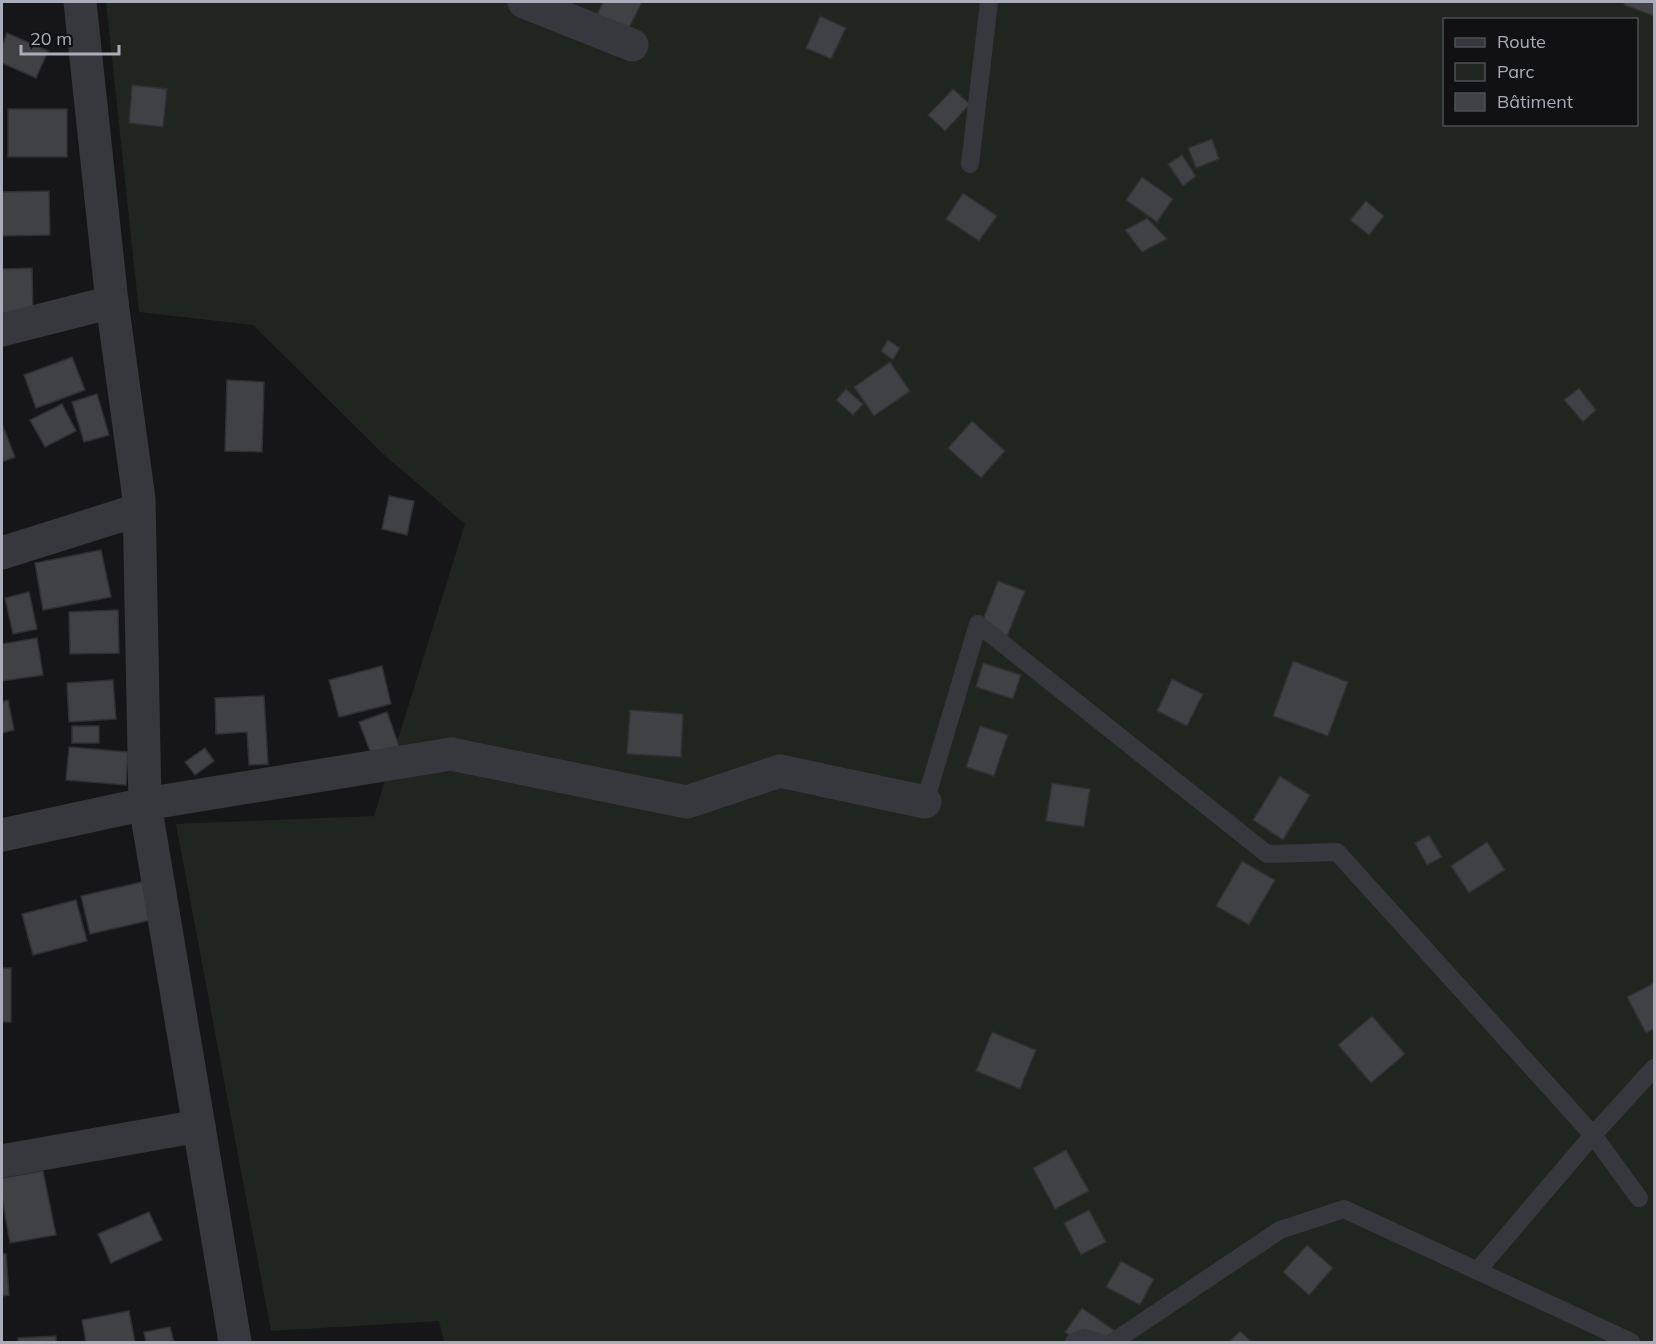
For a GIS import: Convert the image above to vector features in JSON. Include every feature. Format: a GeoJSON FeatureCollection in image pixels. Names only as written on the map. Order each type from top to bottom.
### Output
{"type":"FeatureCollection","features":[{"type":"Feature","properties":{"kind":"street"},"geometry":{"type":"LineString","coordinates":[[80,2],[112,302],[139,499],[145,804],[235,1342]]}},
{"type":"Feature","properties":{"kind":"street"},"geometry":{"type":"LineString","coordinates":[[524,2],[632,45]]}},
{"type":"Feature","properties":{"kind":"street"},"geometry":{"type":"LineString","coordinates":[[2,330],[112,302]]}},
{"type":"Feature","properties":{"kind":"street"},"geometry":{"type":"LineString","coordinates":[[2,553],[138,510]]}},
{"type":"Feature","properties":{"kind":"street"},"geometry":{"type":"LineString","coordinates":[[2,835],[145,804],[451,754],[687,802],[780,771],[925,802]]}},
{"type":"Feature","properties":{"kind":"street"},"geometry":{"type":"LineString","coordinates":[[2,1161],[199,1126]]}},
{"type":"Feature","properties":{"kind":"lane"},"geometry":{"type":"LineString","coordinates":[[970,164],[989,2]]}},
{"type":"Feature","properties":{"kind":"lane"},"geometry":{"type":"LineString","coordinates":[[925,802],[978,624],[1267,854],[1337,852],[1593,1135],[1640,1198]]}},
{"type":"Feature","properties":{"kind":"lane"},"geometry":{"type":"LineString","coordinates":[[1477,1271],[1593,1135],[1654,1068]]}},
{"type":"Feature","properties":{"kind":"lane"},"geometry":{"type":"LineString","coordinates":[[1113,1342],[1280,1230],[1344,1209],[1631,1342]]}},
{"type":"Feature","properties":{"kind":"lane"},"geometry":{"type":"LineString","coordinates":[[1074,1342],[1084,1338],[1099,1342]]}},
{"type":"Feature","properties":{"kind":"green space"},"geometry":{"type":"Polygon","coordinates":[[[106,2],[1654,2],[1654,1342],[444,1342],[439,1321],[271,1331],[176,824],[374,816],[465,524],[382,453],[253,325],[139,312],[106,2]]]}},
{"type":"Feature","properties":{"kind":"building"},"geometry":{"type":"Polygon","coordinates":[[[603,2],[642,2],[625,36],[594,21],[603,2]]]}},
{"type":"Feature","properties":{"kind":"building"},"geometry":{"type":"Polygon","coordinates":[[[1625,2],[1654,2],[1654,16],[1624,5],[1625,2]]]}},
{"type":"Feature","properties":{"kind":"building"},"geometry":{"type":"Polygon","coordinates":[[[820,16],[846,28],[831,59],[806,48],[820,16]]]}},
{"type":"Feature","properties":{"kind":"building"},"geometry":{"type":"Polygon","coordinates":[[[7,33],[48,51],[36,78],[2,63],[2,46],[7,33]]]}},
{"type":"Feature","properties":{"kind":"building"},"geometry":{"type":"Polygon","coordinates":[[[132,85],[167,89],[163,127],[129,123],[132,85]]]}},
{"type":"Feature","properties":{"kind":"building"},"geometry":{"type":"Polygon","coordinates":[[[953,89],[970,104],[945,131],[928,115],[953,89]]]}},
{"type":"Feature","properties":{"kind":"building"},"geometry":{"type":"Polygon","coordinates":[[[8,109],[67,109],[67,157],[8,157],[8,109]]]}},
{"type":"Feature","properties":{"kind":"building"},"geometry":{"type":"Polygon","coordinates":[[[1212,139],[1219,159],[1196,168],[1188,148],[1212,139]]]}},
{"type":"Feature","properties":{"kind":"building"},"geometry":{"type":"Polygon","coordinates":[[[1182,155],[1196,176],[1183,186],[1168,164],[1182,155]]]}},
{"type":"Feature","properties":{"kind":"building"},"geometry":{"type":"Polygon","coordinates":[[[1142,177],[1173,199],[1157,222],[1126,200],[1142,177]]]}},
{"type":"Feature","properties":{"kind":"building"},"geometry":{"type":"Polygon","coordinates":[[[49,191],[50,235],[2,236],[2,192],[49,191]]]}},
{"type":"Feature","properties":{"kind":"building"},"geometry":{"type":"Polygon","coordinates":[[[963,193],[997,216],[979,241],[946,219],[963,193]]]}},
{"type":"Feature","properties":{"kind":"building"},"geometry":{"type":"Polygon","coordinates":[[[1366,201],[1384,216],[1369,235],[1350,220],[1366,201]]]}},
{"type":"Feature","properties":{"kind":"building"},"geometry":{"type":"Polygon","coordinates":[[[1147,218],[1167,239],[1142,252],[1125,230],[1147,218]]]}},
{"type":"Feature","properties":{"kind":"building"},"geometry":{"type":"Polygon","coordinates":[[[32,268],[33,312],[2,313],[2,269],[32,268]]]}},
{"type":"Feature","properties":{"kind":"building"},"geometry":{"type":"Polygon","coordinates":[[[888,340],[900,348],[893,360],[881,351],[888,340]]]}},
{"type":"Feature","properties":{"kind":"building"},"geometry":{"type":"Polygon","coordinates":[[[72,357],[85,390],[36,408],[24,375],[72,357]]]}},
{"type":"Feature","properties":{"kind":"building"},"geometry":{"type":"Polygon","coordinates":[[[890,362],[910,391],[874,416],[854,387],[890,362]]]}},
{"type":"Feature","properties":{"kind":"building"},"geometry":{"type":"Polygon","coordinates":[[[227,380],[264,382],[262,452],[225,451],[227,380]]]}},
{"type":"Feature","properties":{"kind":"building"},"geometry":{"type":"Polygon","coordinates":[[[1579,388],[1596,410],[1583,422],[1564,400],[1579,388]]]}},
{"type":"Feature","properties":{"kind":"building"},"geometry":{"type":"Polygon","coordinates":[[[846,389],[863,404],[853,415],[836,400],[846,389]]]}},
{"type":"Feature","properties":{"kind":"building"},"geometry":{"type":"Polygon","coordinates":[[[97,394],[109,435],[84,442],[72,402],[97,394]]]}},
{"type":"Feature","properties":{"kind":"building"},"geometry":{"type":"Polygon","coordinates":[[[62,404],[76,431],[45,447],[30,420],[62,404]]]}},
{"type":"Feature","properties":{"kind":"building"},"geometry":{"type":"Polygon","coordinates":[[[972,421],[1005,451],[981,478],[948,448],[972,421]]]}},
{"type":"Feature","properties":{"kind":"building"},"geometry":{"type":"Polygon","coordinates":[[[2,424],[15,457],[2,462],[2,424]]]}},
{"type":"Feature","properties":{"kind":"building"},"geometry":{"type":"Polygon","coordinates":[[[389,496],[414,501],[407,535],[382,529],[389,496]]]}},
{"type":"Feature","properties":{"kind":"building"},"geometry":{"type":"Polygon","coordinates":[[[101,550],[111,597],[43,610],[35,563],[101,550]]]}},
{"type":"Feature","properties":{"kind":"building"},"geometry":{"type":"Polygon","coordinates":[[[998,581],[1025,591],[1007,637],[980,627],[998,581]]]}},
{"type":"Feature","properties":{"kind":"building"},"geometry":{"type":"Polygon","coordinates":[[[29,592],[37,629],[13,634],[5,598],[29,592]]]}},
{"type":"Feature","properties":{"kind":"building"},"geometry":{"type":"Polygon","coordinates":[[[118,610],[119,653],[70,654],[69,612],[118,610]]]}},
{"type":"Feature","properties":{"kind":"building"},"geometry":{"type":"Polygon","coordinates":[[[37,638],[43,675],[2,681],[2,644],[37,638]]]}},
{"type":"Feature","properties":{"kind":"building"},"geometry":{"type":"Polygon","coordinates":[[[1293,661],[1348,682],[1328,736],[1273,716],[1293,661]]]}},
{"type":"Feature","properties":{"kind":"building"},"geometry":{"type":"Polygon","coordinates":[[[983,663],[1021,675],[1013,699],[976,687],[983,663]]]}},
{"type":"Feature","properties":{"kind":"building"},"geometry":{"type":"Polygon","coordinates":[[[382,666],[391,704],[339,717],[329,680],[382,666]]]}},
{"type":"Feature","properties":{"kind":"building"},"geometry":{"type":"Polygon","coordinates":[[[1172,679],[1203,694],[1187,726],[1157,711],[1172,679]]]}},
{"type":"Feature","properties":{"kind":"building"},"geometry":{"type":"Polygon","coordinates":[[[113,680],[116,719],[69,722],[67,683],[113,680]]]}},
{"type":"Feature","properties":{"kind":"building"},"geometry":{"type":"Polygon","coordinates":[[[264,696],[268,764],[249,765],[247,732],[216,734],[215,698],[264,696]]]}},
{"type":"Feature","properties":{"kind":"building"},"geometry":{"type":"Polygon","coordinates":[[[8,700],[14,730],[2,733],[2,702],[8,700]]]}},
{"type":"Feature","properties":{"kind":"building"},"geometry":{"type":"Polygon","coordinates":[[[630,710],[683,714],[681,757],[627,754],[630,710]]]}},
{"type":"Feature","properties":{"kind":"building"},"geometry":{"type":"Polygon","coordinates":[[[387,712],[399,746],[372,756],[359,722],[387,712]]]}},
{"type":"Feature","properties":{"kind":"building"},"geometry":{"type":"Polygon","coordinates":[[[72,726],[99,726],[99,743],[72,743],[72,726]]]}},
{"type":"Feature","properties":{"kind":"building"},"geometry":{"type":"Polygon","coordinates":[[[980,726],[1008,735],[994,776],[966,767],[980,726]]]}},
{"type":"Feature","properties":{"kind":"building"},"geometry":{"type":"Polygon","coordinates":[[[69,747],[128,752],[126,785],[66,780],[69,747]]]}},
{"type":"Feature","properties":{"kind":"building"},"geometry":{"type":"Polygon","coordinates":[[[205,748],[214,761],[195,775],[185,762],[205,748]]]}},
{"type":"Feature","properties":{"kind":"building"},"geometry":{"type":"Polygon","coordinates":[[[1280,776],[1310,795],[1283,840],[1253,820],[1280,776]]]}},
{"type":"Feature","properties":{"kind":"building"},"geometry":{"type":"Polygon","coordinates":[[[1052,783],[1090,789],[1084,827],[1046,821],[1052,783]]]}},
{"type":"Feature","properties":{"kind":"building"},"geometry":{"type":"Polygon","coordinates":[[[1429,835],[1442,857],[1427,865],[1415,843],[1429,835]]]}},
{"type":"Feature","properties":{"kind":"building"},"geometry":{"type":"Polygon","coordinates":[[[1487,842],[1505,870],[1469,893],[1451,866],[1487,842]]]}},
{"type":"Feature","properties":{"kind":"building"},"geometry":{"type":"Polygon","coordinates":[[[1242,861],[1275,880],[1249,925],[1216,906],[1242,861]]]}},
{"type":"Feature","properties":{"kind":"building"},"geometry":{"type":"Polygon","coordinates":[[[142,882],[151,920],[90,934],[81,896],[142,882]]]}},
{"type":"Feature","properties":{"kind":"building"},"geometry":{"type":"Polygon","coordinates":[[[76,900],[87,941],[33,955],[22,914],[76,900]]]}},
{"type":"Feature","properties":{"kind":"building"},"geometry":{"type":"Polygon","coordinates":[[[2,968],[11,968],[11,1022],[2,1022],[2,968]]]}},
{"type":"Feature","properties":{"kind":"building"},"geometry":{"type":"Polygon","coordinates":[[[1654,983],[1654,1029],[1646,1033],[1627,997],[1654,983]]]}},
{"type":"Feature","properties":{"kind":"building"},"geometry":{"type":"Polygon","coordinates":[[[1372,1016],[1405,1054],[1371,1083],[1338,1045],[1372,1016]]]}},
{"type":"Feature","properties":{"kind":"building"},"geometry":{"type":"Polygon","coordinates":[[[992,1032],[1036,1050],[1020,1089],[976,1071],[992,1032]]]}},
{"type":"Feature","properties":{"kind":"building"},"geometry":{"type":"Polygon","coordinates":[[[1066,1150],[1089,1191],[1055,1209],[1033,1168],[1066,1150]]]}},
{"type":"Feature","properties":{"kind":"building"},"geometry":{"type":"Polygon","coordinates":[[[43,1171],[56,1235],[10,1243],[2,1198],[2,1178],[43,1171]]]}},
{"type":"Feature","properties":{"kind":"building"},"geometry":{"type":"Polygon","coordinates":[[[1089,1210],[1106,1242],[1081,1255],[1064,1223],[1089,1210]]]}},
{"type":"Feature","properties":{"kind":"building"},"geometry":{"type":"Polygon","coordinates":[[[149,1212],[162,1240],[111,1263],[98,1234],[149,1212]]]}},
{"type":"Feature","properties":{"kind":"building"},"geometry":{"type":"Polygon","coordinates":[[[1307,1245],[1333,1268],[1309,1295],[1283,1272],[1307,1245]]]}},
{"type":"Feature","properties":{"kind":"building"},"geometry":{"type":"Polygon","coordinates":[[[2,1253],[6,1254],[9,1295],[2,1296],[2,1253]]]}},
{"type":"Feature","properties":{"kind":"building"},"geometry":{"type":"Polygon","coordinates":[[[1121,1261],[1154,1279],[1140,1305],[1106,1287],[1121,1261]]]}},
{"type":"Feature","properties":{"kind":"building"},"geometry":{"type":"Polygon","coordinates":[[[1082,1308],[1118,1333],[1111,1342],[1079,1342],[1065,1332],[1082,1308]]]}},
{"type":"Feature","properties":{"kind":"building"},"geometry":{"type":"Polygon","coordinates":[[[129,1311],[135,1342],[86,1342],[82,1320],[129,1311]]]}},
{"type":"Feature","properties":{"kind":"building"},"geometry":{"type":"Polygon","coordinates":[[[170,1327],[174,1342],[146,1342],[144,1332],[170,1327]]]}},
{"type":"Feature","properties":{"kind":"building"},"geometry":{"type":"Polygon","coordinates":[[[1240,1331],[1252,1342],[1229,1342],[1240,1331]]]}},
{"type":"Feature","properties":{"kind":"building"},"geometry":{"type":"Polygon","coordinates":[[[56,1336],[56,1342],[18,1342],[18,1338],[56,1336]]]}}]}
